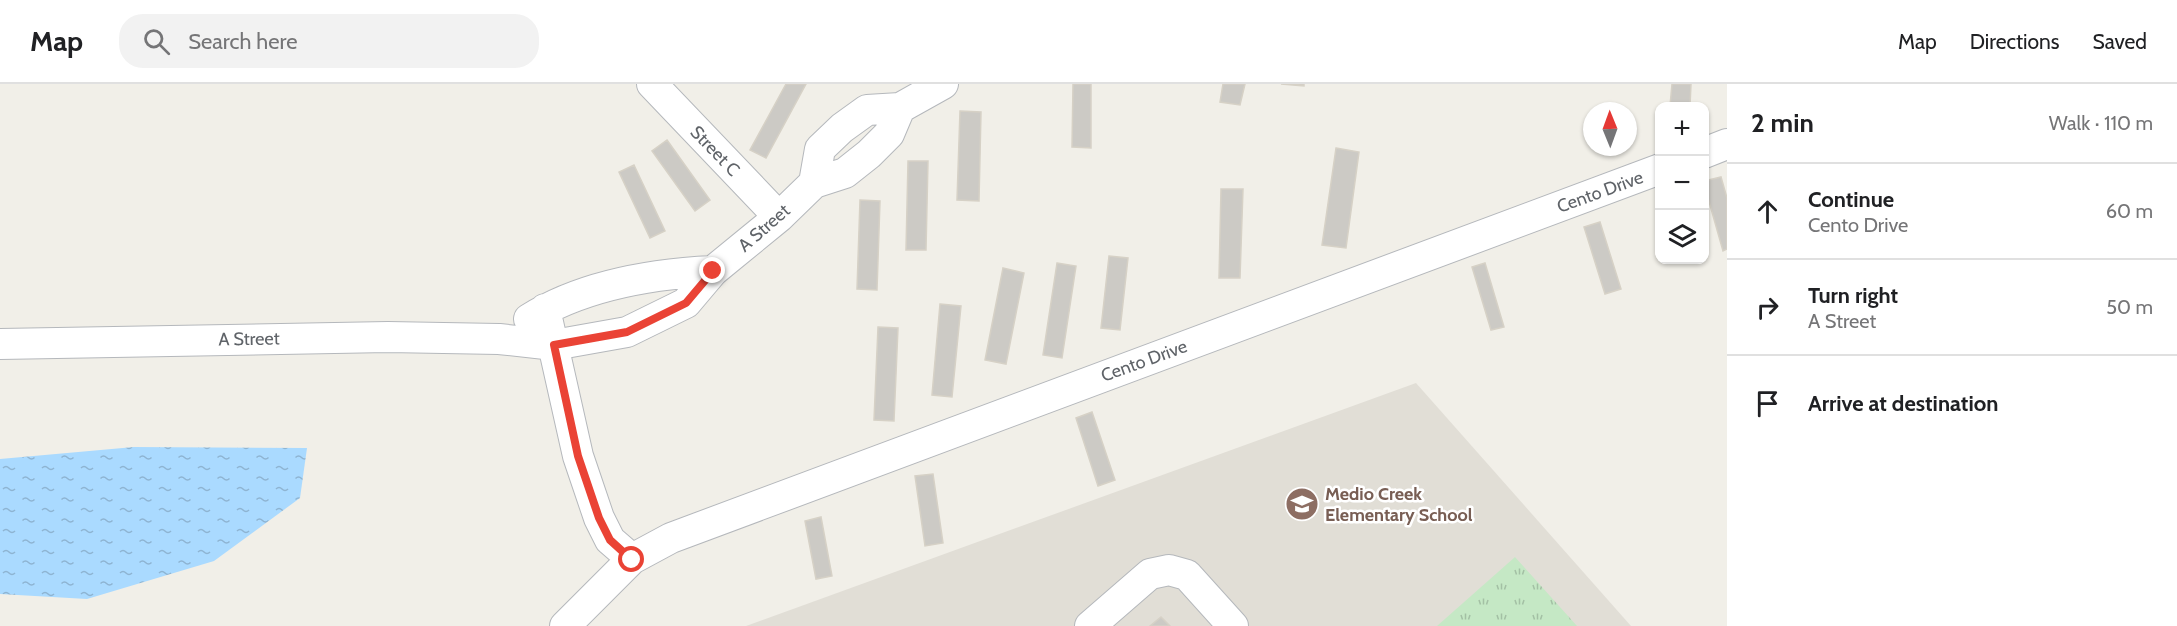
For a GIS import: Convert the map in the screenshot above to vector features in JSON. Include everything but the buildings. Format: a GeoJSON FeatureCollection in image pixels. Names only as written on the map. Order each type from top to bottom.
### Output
{"type":"FeatureCollection","features":[{"type":"Feature","properties":{"kind":"street","name":"Street C"},"geometry":{"type":"LineString","coordinates":[[652,84],[778,217]]}},
{"type":"Feature","properties":{"kind":"street","name":"A Street"},"geometry":{"type":"LineString","coordinates":[[0,344],[388,337],[499,339],[554,345],[627,332],[686,303],[713,271],[778,217],[814,183],[845,173],[868,154],[889,134],[900,108],[943,84]]}},
{"type":"Feature","properties":{"kind":"street"},"geometry":{"type":"LineString","coordinates":[[1709,151],[1727,144]]}},
{"type":"Feature","properties":{"kind":"street","name":"Cento Drive"},"geometry":{"type":"LineString","coordinates":[[565,626],[632,560],[671,538],[1655,170]]}},
{"type":"Feature","properties":{"kind":"street"},"geometry":{"type":"LineString","coordinates":[[499,339],[545,309],[614,284],[675,273],[713,271]]}},
{"type":"Feature","properties":{"kind":"street"},"geometry":{"type":"LineString","coordinates":[[545,309],[578,456],[599,518],[610,540],[632,560]]}},
{"type":"Feature","properties":{"kind":"street"},"geometry":{"type":"LineString","coordinates":[[1090,626],[1149,574],[1169,570],[1187,575],[1233,626]]}},
{"type":"Feature","properties":{"kind":"shaded area","name":"Medio Creek Elementary School"},"geometry":{"type":"Polygon","coordinates":[[[1416,383],[1631,626],[746,626],[1416,383]]]}},
{"type":"Feature","properties":{"kind":"green space"},"geometry":{"type":"Polygon","coordinates":[[[1515,557],[1577,626],[1437,626],[1515,557]]]}},
{"type":"Feature","properties":{"kind":"water"},"geometry":{"type":"Polygon","coordinates":[[[134,447],[307,448],[300,498],[214,561],[87,599],[0,594],[0,459],[134,447]]]}},
{"type":"Feature","properties":{"kind":"place","name":"Medio Creek Elementary School"},"geometry":{"type":"Point","coordinates":[1302,504]}},
{"type":"Feature","properties":{"kind":"route"},"geometry":{"type":"LineString","coordinates":[[632,560],[610,540],[599,518],[578,456],[554,345],[627,332],[686,303],[713,271]]}}]}
